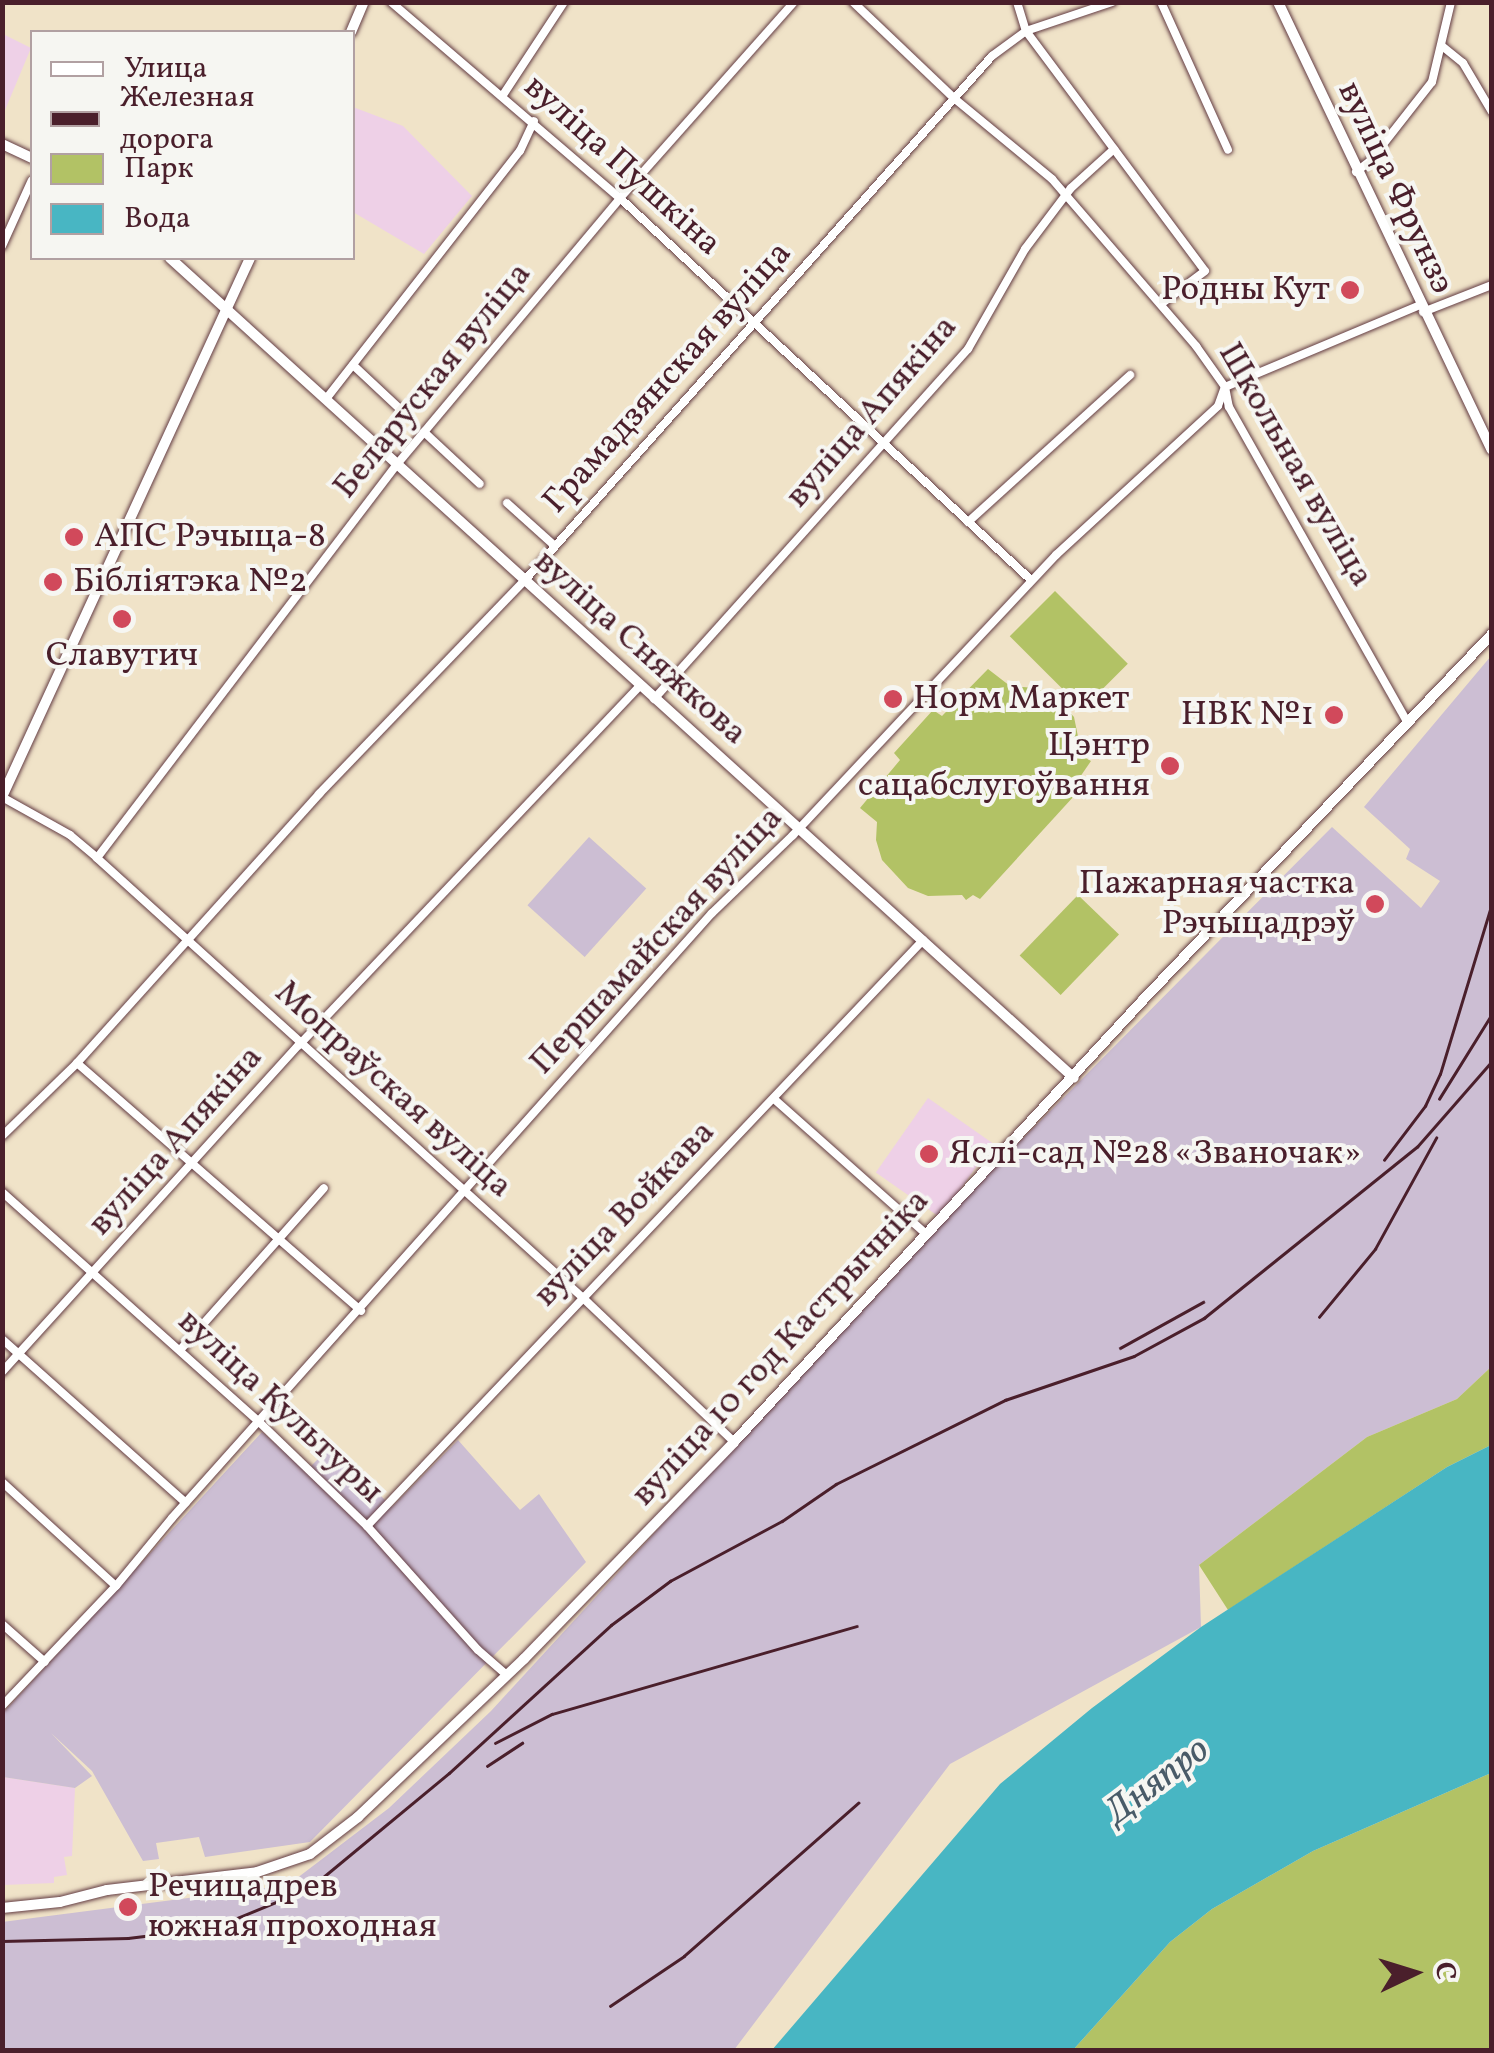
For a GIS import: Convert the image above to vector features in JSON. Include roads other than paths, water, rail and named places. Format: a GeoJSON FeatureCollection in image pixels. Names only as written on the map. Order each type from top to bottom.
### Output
{"type":"FeatureCollection","features":[{"type":"Feature","properties":{"kind":"street"},"geometry":{"type":"LineString","coordinates":[[352,30],[364,2]]}},
{"type":"Feature","properties":{"kind":"street","name":"вуліца Пушкіна"},"geometry":{"type":"LineString","coordinates":[[391,2],[620,198],[1031,580]]}},
{"type":"Feature","properties":{"kind":"street"},"geometry":{"type":"LineString","coordinates":[[503,96],[564,2]]}},
{"type":"Feature","properties":{"kind":"street","name":"Беларуская вуліца"},"geometry":{"type":"LineString","coordinates":[[97,858],[398,463],[620,198],[794,2]]}},
{"type":"Feature","properties":{"kind":"street","name":"Школьная вуліца"},"geometry":{"type":"LineString","coordinates":[[853,2],[955,99],[1066,195],[1161,304],[1225,387],[1229,407],[1406,722]]}},
{"type":"Feature","properties":{"kind":"street"},"geometry":{"type":"LineString","coordinates":[[1016,2],[1026,31],[1205,272],[1161,304]]}},
{"type":"Feature","properties":{"kind":"street","name":"Грамадзянская вуліца"},"geometry":{"type":"LineString","coordinates":[[2,1136],[77,1063],[319,794],[525,580],[992,56],[1026,31],[1112,2]]}},
{"type":"Feature","properties":{"kind":"street"},"geometry":{"type":"LineString","coordinates":[[1161,2],[1228,150]]}},
{"type":"Feature","properties":{"kind":"street","name":"вуліца Фрунзэ"},"geometry":{"type":"LineString","coordinates":[[1278,2],[1492,450]]}},
{"type":"Feature","properties":{"kind":"street"},"geometry":{"type":"LineString","coordinates":[[1356,172],[1370,161],[1432,82],[1451,2]]}},
{"type":"Feature","properties":{"kind":"street"},"geometry":{"type":"LineString","coordinates":[[1442,46],[1464,63],[1492,112]]}},
{"type":"Feature","properties":{"kind":"street"},"geometry":{"type":"LineString","coordinates":[[326,399],[520,152],[534,121]]}},
{"type":"Feature","properties":{"kind":"street"},"geometry":{"type":"LineString","coordinates":[[2,144],[30,157]]}},
{"type":"Feature","properties":{"kind":"street","name":"вуліца Апякіна"},"geometry":{"type":"LineString","coordinates":[[654,700],[968,349],[1025,250],[1066,195],[1114,149]]}},
{"type":"Feature","properties":{"kind":"street"},"geometry":{"type":"LineString","coordinates":[[2,246],[30,184]]}},
{"type":"Feature","properties":{"kind":"street","name":"вуліца Сняжкова"},"geometry":{"type":"LineString","coordinates":[[172,260],[1074,1078]]}},
{"type":"Feature","properties":{"kind":"street"},"geometry":{"type":"LineString","coordinates":[[2,797],[249,260]]}},
{"type":"Feature","properties":{"kind":"street"},"geometry":{"type":"LineString","coordinates":[[1225,387],[1422,308],[1492,285]]}},
{"type":"Feature","properties":{"kind":"street"},"geometry":{"type":"LineString","coordinates":[[354,365],[400,409]]}},
{"type":"Feature","properties":{"kind":"street"},"geometry":{"type":"LineString","coordinates":[[968,522],[1130,375]]}},
{"type":"Feature","properties":{"kind":"street","name":"Першамайская вуліца"},"geometry":{"type":"LineString","coordinates":[[2,1706],[116,1586],[712,913],[800,827],[1031,580],[1218,406],[1225,387]]}},
{"type":"Feature","properties":{"kind":"street"},"geometry":{"type":"LineString","coordinates":[[424,432],[480,484]]}},
{"type":"Feature","properties":{"kind":"street"},"geometry":{"type":"LineString","coordinates":[[507,503],[554,546]]}},
{"type":"Feature","properties":{"kind":"street","name":"вуліца 10 год Кастрычніка"},"geometry":{"type":"LineString","coordinates":[[2,1908],[60,1902],[107,1890],[257,1872],[310,1854],[358,1817],[507,1675],[734,1442],[925,1233],[1492,634]]}},
{"type":"Feature","properties":{"kind":"street","name":"вуліца Апякіна"},"geometry":{"type":"LineString","coordinates":[[2,1372],[299,1045],[640,687]]}},
{"type":"Feature","properties":{"kind":"street","name":"Мопраўская вуліца"},"geometry":{"type":"LineString","coordinates":[[2,797],[70,836],[97,858],[299,1045],[582,1297],[734,1442]]}},
{"type":"Feature","properties":{"kind":"street","name":"вуліца Войкава"},"geometry":{"type":"LineString","coordinates":[[367,1526],[923,940]]}},
{"type":"Feature","properties":{"kind":"street"},"geometry":{"type":"LineString","coordinates":[[77,1063],[361,1311]]}},
{"type":"Feature","properties":{"kind":"street"},"geometry":{"type":"LineString","coordinates":[[774,1100],[925,1233]]}},
{"type":"Feature","properties":{"kind":"street"},"geometry":{"type":"LineString","coordinates":[[181,1349],[324,1188]]}},
{"type":"Feature","properties":{"kind":"street","name":"вуліца Культуры"},"geometry":{"type":"LineString","coordinates":[[2,1192],[259,1422],[367,1526],[478,1650],[507,1675]]}},
{"type":"Feature","properties":{"kind":"street"},"geometry":{"type":"LineString","coordinates":[[2,1339],[186,1503]]}},
{"type":"Feature","properties":{"kind":"street"},"geometry":{"type":"LineString","coordinates":[[2,1482],[116,1586]]}},
{"type":"Feature","properties":{"kind":"street"},"geometry":{"type":"LineString","coordinates":[[2,1624],[45,1662]]}},
{"type":"Feature","properties":{"kind":"water","name":"Дняпро"},"geometry":{"type":"Polygon","coordinates":[[[1491,1445],[1491,1773],[1313,1851],[1212,1909],[1170,1942],[1073,2050],[772,2050],[1000,1784],[1092,1708],[1201,1627],[1447,1467],[1491,1445]]]}},
{"type":"Feature","properties":{"kind":"railway"},"geometry":{"type":"LineString","coordinates":[[1384,1160],[1425,1106],[1440,1074],[1492,903]]}},
{"type":"Feature","properties":{"kind":"railway"},"geometry":{"type":"LineString","coordinates":[[1439,1099],[1492,1014]]}},
{"type":"Feature","properties":{"kind":"railway"},"geometry":{"type":"LineString","coordinates":[[2,1941],[128,1938],[185,1931],[235,1919],[310,1888],[449,1773],[611,1625],[670,1581],[782,1521],[836,1484],[1005,1400],[1134,1356],[1204,1318],[1417,1147],[1492,1061]]}},
{"type":"Feature","properties":{"kind":"railway"},"geometry":{"type":"LineString","coordinates":[[1319,1317],[1375,1249],[1436,1138]]}},
{"type":"Feature","properties":{"kind":"railway"},"geometry":{"type":"LineString","coordinates":[[1120,1348],[1203,1302]]}},
{"type":"Feature","properties":{"kind":"railway"},"geometry":{"type":"LineString","coordinates":[[495,1743],[552,1714],[857,1626]]}},
{"type":"Feature","properties":{"kind":"railway"},"geometry":{"type":"LineString","coordinates":[[487,1766],[522,1743]]}},
{"type":"Feature","properties":{"kind":"railway"},"geometry":{"type":"LineString","coordinates":[[610,2006],[684,1956],[858,1803]]}},
{"type":"Feature","properties":{"kind":"place","name":"Родны Кут"},"geometry":{"type":"Point","coordinates":[1350,290]}},
{"type":"Feature","properties":{"kind":"place","name":"АПС Рэчыца-8"},"geometry":{"type":"Point","coordinates":[74,537]}},
{"type":"Feature","properties":{"kind":"place","name":"Бібліятэка №2"},"geometry":{"type":"Point","coordinates":[53,582]}},
{"type":"Feature","properties":{"kind":"place","name":"Славутич"},"geometry":{"type":"Point","coordinates":[122,619]}},
{"type":"Feature","properties":{"kind":"place","name":"Норм Маркет"},"geometry":{"type":"Point","coordinates":[893,699]}},
{"type":"Feature","properties":{"kind":"place","name":"НВК №1"},"geometry":{"type":"Point","coordinates":[1334,715]}},
{"type":"Feature","properties":{"kind":"place","name":"Цэнтр сацабслугоўвання"},"geometry":{"type":"Point","coordinates":[1170,766]}},
{"type":"Feature","properties":{"kind":"place","name":"Пажарная частка Рэчыцадрэў"},"geometry":{"type":"Point","coordinates":[1375,904]}},
{"type":"Feature","properties":{"kind":"place","name":"Яслі-сад №28 «Званочак»"},"geometry":{"type":"Point","coordinates":[929,1154]}},
{"type":"Feature","properties":{"kind":"place","name":"Речицадрев южная проходная"},"geometry":{"type":"Point","coordinates":[128,1907]}}]}
